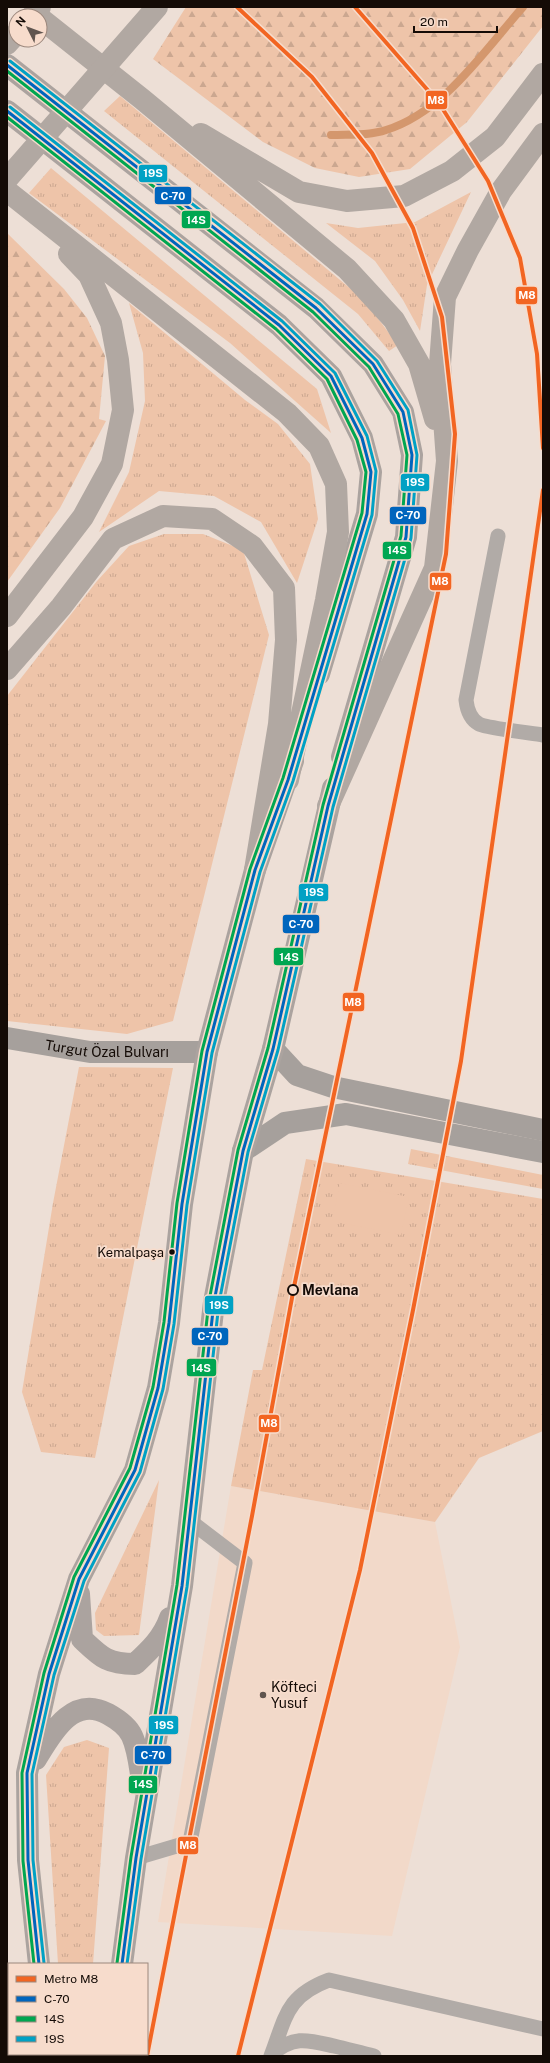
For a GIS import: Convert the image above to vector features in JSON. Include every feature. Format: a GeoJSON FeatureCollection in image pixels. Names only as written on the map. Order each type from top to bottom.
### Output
{"type":"FeatureCollection","features":[{"type":"Feature","properties":{"kind":"highway"},"geometry":{"type":"LineString","coordinates":[[9,189],[158,7]]}},
{"type":"Feature","properties":{"kind":"highway"},"geometry":{"type":"LineString","coordinates":[[48,24],[142,99],[347,269],[394,320],[419,364],[433,412],[441,453],[435,568]]}},
{"type":"Feature","properties":{"kind":"highway"},"geometry":{"type":"LineString","coordinates":[[142,99],[300,192],[346,201],[404,196],[452,171],[495,137],[543,74]]}},
{"type":"Feature","properties":{"kind":"highway"},"geometry":{"type":"LineString","coordinates":[[328,806],[435,568],[447,461],[440,364],[445,297],[468,250],[501,190],[543,134]]}},
{"type":"Feature","properties":{"kind":"highway"},"geometry":{"type":"LineString","coordinates":[[7,616],[83,517],[112,464],[123,410],[118,360],[111,323],[89,275],[9,189]]}},
{"type":"Feature","properties":{"kind":"highway"},"geometry":{"type":"LineString","coordinates":[[9,189],[287,413],[319,446],[336,484],[338,532],[326,600],[288,780]]}},
{"type":"Feature","properties":{"kind":"highway"},"geometry":{"type":"LineString","coordinates":[[7,669],[60,607],[113,539],[163,516],[212,519],[252,546],[284,588],[286,640],[279,724],[255,870]]}},
{"type":"Feature","properties":{"kind":"main road"},"geometry":{"type":"LineString","coordinates":[[7,65],[316,308],[373,364],[402,412],[412,455],[406,538],[328,806],[273,1049],[243,1151],[214,1302],[182,1586],[136,1858],[122,1963]]}},
{"type":"Feature","properties":{"kind":"main road"},"geometry":{"type":"LineString","coordinates":[[7,111],[279,325],[331,376],[362,438],[371,472],[367,514],[288,780],[255,870],[207,1052],[182,1204],[169,1323],[158,1388],[135,1470],[79,1579],[49,1674],[27,1773],[28,1860],[39,1963]]}},
{"type":"Feature","properties":{"kind":"main road","name":"Turgut Özal Bulvarı"},"geometry":{"type":"LineString","coordinates":[[7,1038],[90,1052],[207,1052]]}},
{"type":"Feature","properties":{"kind":"main road"},"geometry":{"type":"LineString","coordinates":[[273,1049],[297,1075],[333,1087],[543,1130]]}},
{"type":"Feature","properties":{"kind":"main road"},"geometry":{"type":"LineString","coordinates":[[243,1151],[286,1123],[346,1114],[543,1152]]}},
{"type":"Feature","properties":{"kind":"main road"},"geometry":{"type":"LineString","coordinates":[[79,1579],[82,1638],[100,1655],[116,1664],[134,1664],[151,1649],[165,1632],[182,1586]]}},
{"type":"Feature","properties":{"kind":"main road"},"geometry":{"type":"LineString","coordinates":[[27,1773],[54,1728],[72,1713],[96,1708],[118,1719],[132,1736],[146,1798]]}},
{"type":"Feature","properties":{"kind":"lane"},"geometry":{"type":"LineString","coordinates":[[498,536],[466,700],[467,707],[469,714],[479,725],[543,735]]}},
{"type":"Feature","properties":{"kind":"lane"},"geometry":{"type":"LineString","coordinates":[[136,1858],[190,1842],[245,1563],[190,1522]]}},
{"type":"Feature","properties":{"kind":"lane"},"geometry":{"type":"LineString","coordinates":[[272,2055],[286,2013],[295,2000],[308,1990],[329,1980],[543,2029]]}},
{"type":"Feature","properties":{"kind":"lane"},"geometry":{"type":"LineString","coordinates":[[272,2055],[289,2042],[315,2040],[374,2056]]}},
{"type":"Feature","properties":{"kind":"shaded area"},"geometry":{"type":"Polygon","coordinates":[[[231,1486],[435,1522],[460,1647],[392,1936],[158,1922],[231,1486]]]}},
{"type":"Feature","properties":{"kind":"green space"},"geometry":{"type":"Polygon","coordinates":[[[186,7],[543,7],[543,26],[467,122],[410,169],[359,177],[315,168],[263,142],[153,59],[186,7]]]}},
{"type":"Feature","properties":{"kind":"green space"},"geometry":{"type":"Polygon","coordinates":[[[120,96],[364,300],[398,345],[389,351],[358,314],[104,111],[120,96]]]}},
{"type":"Feature","properties":{"kind":"green space"},"geometry":{"type":"Polygon","coordinates":[[[51,168],[317,389],[331,433],[230,343],[29,193],[51,168]]]}},
{"type":"Feature","properties":{"kind":"green space"},"geometry":{"type":"Polygon","coordinates":[[[471,192],[427,285],[420,331],[403,300],[375,261],[326,223],[358,228],[415,222],[471,192]]]}},
{"type":"Feature","properties":{"kind":"green space"},"geometry":{"type":"Polygon","coordinates":[[[7,233],[64,289],[87,318],[105,356],[99,419],[106,421],[60,508],[7,582],[7,233]]]}},
{"type":"Feature","properties":{"kind":"green space"},"geometry":{"type":"Polygon","coordinates":[[[129,303],[245,400],[278,424],[310,464],[318,519],[297,583],[261,522],[214,496],[159,491],[99,532],[129,472],[145,401],[143,353],[129,303]]]}},
{"type":"Feature","properties":{"kind":"green space"},"geometry":{"type":"Polygon","coordinates":[[[164,534],[203,534],[243,550],[269,635],[173,1021],[127,1034],[7,1021],[7,696],[97,581],[129,546],[164,534]]]}},
{"type":"Feature","properties":{"kind":"green space"},"geometry":{"type":"Polygon","coordinates":[[[79,1067],[173,1068],[95,1458],[41,1452],[22,1392],[53,1203],[79,1067]]]}},
{"type":"Feature","properties":{"kind":"green space"},"geometry":{"type":"Polygon","coordinates":[[[411,1149],[543,1175],[543,1189],[408,1164],[411,1149]]]}},
{"type":"Feature","properties":{"kind":"green space"},"geometry":{"type":"Polygon","coordinates":[[[306,1159],[543,1199],[543,1431],[479,1458],[435,1522],[231,1486],[253,1370],[262,1370],[306,1159]]]}},
{"type":"Feature","properties":{"kind":"green space"},"geometry":{"type":"Polygon","coordinates":[[[340,1183],[409,1197],[401,1235],[332,1221],[340,1183]]]}},
{"type":"Feature","properties":{"kind":"green space"},"geometry":{"type":"Polygon","coordinates":[[[159,1480],[139,1635],[104,1636],[96,1630],[95,1613],[159,1480]]]}},
{"type":"Feature","properties":{"kind":"green space"},"geometry":{"type":"Polygon","coordinates":[[[87,1740],[109,1748],[93,1963],[58,1963],[46,1775],[64,1747],[87,1740]]]}},
{"type":"Feature","properties":{"kind":"waterway"},"geometry":{"type":"LineString","coordinates":[[331,135],[379,132],[407,121],[426,109],[445,95],[462,78],[523,7]]}},
{"type":"Feature","properties":{"kind":"metro line","name":"M8"},"geometry":{"type":"LineString","coordinates":[[148,2051],[252,1516],[294,1287],[446,554],[455,434],[442,317],[413,228],[372,153],[312,77],[237,7]]}},
{"type":"Feature","properties":{"kind":"metro line","name":"M8"},"geometry":{"type":"LineString","coordinates":[[355,7],[439,103],[488,181],[520,258],[537,354],[543,448]]}},
{"type":"Feature","properties":{"kind":"metro line","name":"M8"},"geometry":{"type":"LineString","coordinates":[[238,2056],[360,1570],[413,1310],[461,1061],[543,490]]}},
{"type":"Feature","properties":{"kind":"transit line","name":"19S"},"geometry":{"type":"LineString","coordinates":[[10,61],[320,304],[377,361],[408,410],[417,455],[411,538],[333,807],[278,1050],[248,1152],[219,1303],[187,1587],[141,1859],[127,1963]]}},
{"type":"Feature","properties":{"kind":"transit line","name":"C-70"},"geometry":{"type":"LineString","coordinates":[[7,65],[316,308],[373,364],[403,412],[412,455],[406,537],[328,806],[273,1049],[243,1151],[214,1302],[182,1586],[136,1858],[122,1963]]}},
{"type":"Feature","properties":{"kind":"transit line","name":"14S"},"geometry":{"type":"LineString","coordinates":[[7,71],[313,312],[369,367],[398,414],[407,455],[401,536],[323,805],[268,1048],[238,1150],[209,1301],[177,1585],[131,1857],[117,1963]]}},
{"type":"Feature","properties":{"kind":"transit line","name":"19S"},"geometry":{"type":"LineString","coordinates":[[10,107],[282,321],[335,373],[367,436],[376,471],[372,515],[293,781],[260,872],[212,1053],[187,1205],[174,1324],[163,1389],[140,1472],[84,1581],[54,1675],[32,1774],[33,1860],[44,1963]]}},
{"type":"Feature","properties":{"kind":"transit line","name":"C-70"},"geometry":{"type":"LineString","coordinates":[[7,111],[279,325],[331,376],[362,438],[371,472],[367,514],[288,780],[255,870],[207,1052],[182,1204],[169,1323],[158,1388],[135,1470],[79,1579],[49,1674],[27,1773],[28,1860],[39,1963]]}},
{"type":"Feature","properties":{"kind":"transit line","name":"14S"},"geometry":{"type":"LineString","coordinates":[[7,117],[276,329],[327,379],[357,440],[366,472],[362,513],[283,778],[250,869],[202,1051],[177,1203],[164,1322],[153,1387],[130,1468],[74,1577],[44,1673],[22,1773],[23,1861],[34,1963]]}},
{"type":"Feature","properties":{"kind":"place","name":"Kemalpaşa"},"geometry":{"type":"Point","coordinates":[172,1252]}},
{"type":"Feature","properties":{"kind":"place","name":"Mevlana"},"geometry":{"type":"Point","coordinates":[293,1290]}},
{"type":"Feature","properties":{"kind":"place","name":"Köfteci Yusuf"},"geometry":{"type":"Point","coordinates":[263,1695]}}]}
